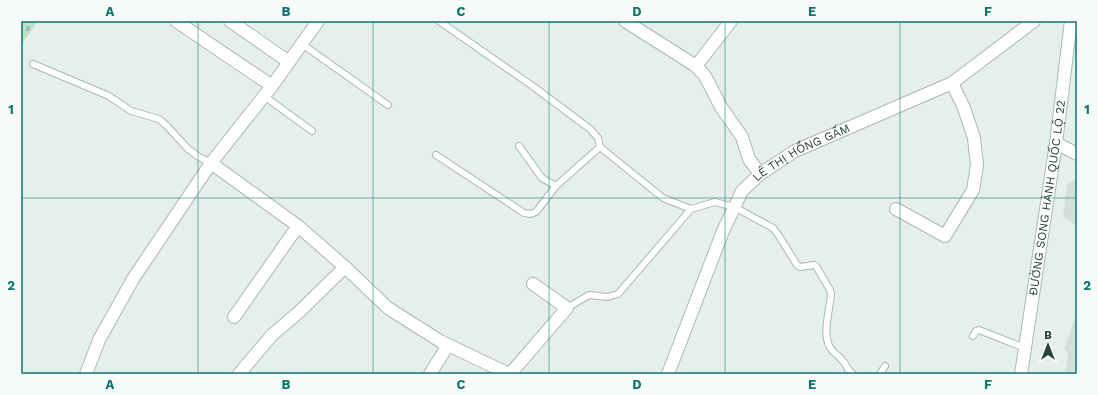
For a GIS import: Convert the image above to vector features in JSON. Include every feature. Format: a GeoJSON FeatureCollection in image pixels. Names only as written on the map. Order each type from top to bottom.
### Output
{"type":"FeatureCollection","features":[{"type":"Feature","properties":{"kind":"street"},"geometry":{"type":"LineString","coordinates":[[176,21],[272,86]]}},
{"type":"Feature","properties":{"kind":"street"},"geometry":{"type":"LineString","coordinates":[[230,21],[289,62]]}},
{"type":"Feature","properties":{"kind":"street"},"geometry":{"type":"LineString","coordinates":[[86,374],[99,340],[133,279],[210,163],[272,86],[318,21]]}},
{"type":"Feature","properties":{"kind":"street"},"geometry":{"type":"LineString","coordinates":[[625,21],[696,66],[705,76],[721,107],[742,137],[749,159],[760,174]]}},
{"type":"Feature","properties":{"kind":"street"},"geometry":{"type":"LineString","coordinates":[[696,66],[731,21]]}},
{"type":"Feature","properties":{"kind":"street","name":"LÊ THỊ HỒNG GẤM"},"geometry":{"type":"LineString","coordinates":[[668,374],[723,231],[742,191],[760,174],[795,151],[952,83],[1034,21]]}},
{"type":"Feature","properties":{"kind":"street","name":"ĐƯỜNG SONG HÀNH QUỐC LỘ 22"},"geometry":{"type":"LineString","coordinates":[[1021,374],[1056,143],[1070,21]]}},
{"type":"Feature","properties":{"kind":"street"},"geometry":{"type":"LineString","coordinates":[[896,209],[945,236],[973,190],[978,165],[974,138],[964,108],[952,83]]}},
{"type":"Feature","properties":{"kind":"street"},"geometry":{"type":"LineString","coordinates":[[1056,143],[1077,154]]}},
{"type":"Feature","properties":{"kind":"street"},"geometry":{"type":"LineString","coordinates":[[210,163],[298,226],[345,267],[388,308],[448,345],[510,374],[567,308],[533,284]]}},
{"type":"Feature","properties":{"kind":"street"},"geometry":{"type":"LineString","coordinates":[[234,317],[298,226]]}},
{"type":"Feature","properties":{"kind":"street"},"geometry":{"type":"LineString","coordinates":[[239,374],[272,335],[299,312],[345,267]]}},
{"type":"Feature","properties":{"kind":"street"},"geometry":{"type":"LineString","coordinates":[[430,374],[448,345]]}},
{"type":"Feature","properties":{"kind":"lane"},"geometry":{"type":"LineString","coordinates":[[439,21],[590,128],[598,138],[600,147],[663,198],[691,209]]}},
{"type":"Feature","properties":{"kind":"lane"},"geometry":{"type":"LineString","coordinates":[[302,44],[388,105]]}},
{"type":"Feature","properties":{"kind":"lane"},"geometry":{"type":"LineString","coordinates":[[33,64],[109,96],[131,111],[159,119],[188,149],[210,163]]}},
{"type":"Feature","properties":{"kind":"lane"},"geometry":{"type":"LineString","coordinates":[[264,96],[312,131]]}},
{"type":"Feature","properties":{"kind":"lane"},"geometry":{"type":"LineString","coordinates":[[519,146],[542,178],[556,186]]}},
{"type":"Feature","properties":{"kind":"lane"},"geometry":{"type":"LineString","coordinates":[[436,155],[524,213],[530,214],[536,212],[556,186],[600,147]]}},
{"type":"Feature","properties":{"kind":"lane"},"geometry":{"type":"LineString","coordinates":[[567,308],[589,295],[608,297],[618,294],[691,209],[715,202],[734,207],[772,228],[779,236],[797,265],[800,267],[816,266],[831,294],[827,329],[828,343],[831,350],[844,361],[848,371],[853,374]]}},
{"type":"Feature","properties":{"kind":"lane"},"geometry":{"type":"LineString","coordinates":[[973,336],[976,331],[979,330],[1025,348]]}},
{"type":"Feature","properties":{"kind":"lane"},"geometry":{"type":"LineString","coordinates":[[880,374],[885,366]]}},
{"type":"Feature","properties":{"kind":"shaded area"},"geometry":{"type":"Polygon","coordinates":[[[1077,179],[1077,231],[1075,230],[1076,226],[1063,217],[1067,184],[1077,179]]]}},
{"type":"Feature","properties":{"kind":"shaded area"},"geometry":{"type":"Polygon","coordinates":[[[1077,312],[1077,374],[1065,374],[1068,352],[1064,350],[1077,312]]]}},
{"type":"Feature","properties":{"kind":"green space"},"geometry":{"type":"Polygon","coordinates":[[[21,21],[38,21],[21,45],[21,21]]]}}]}
